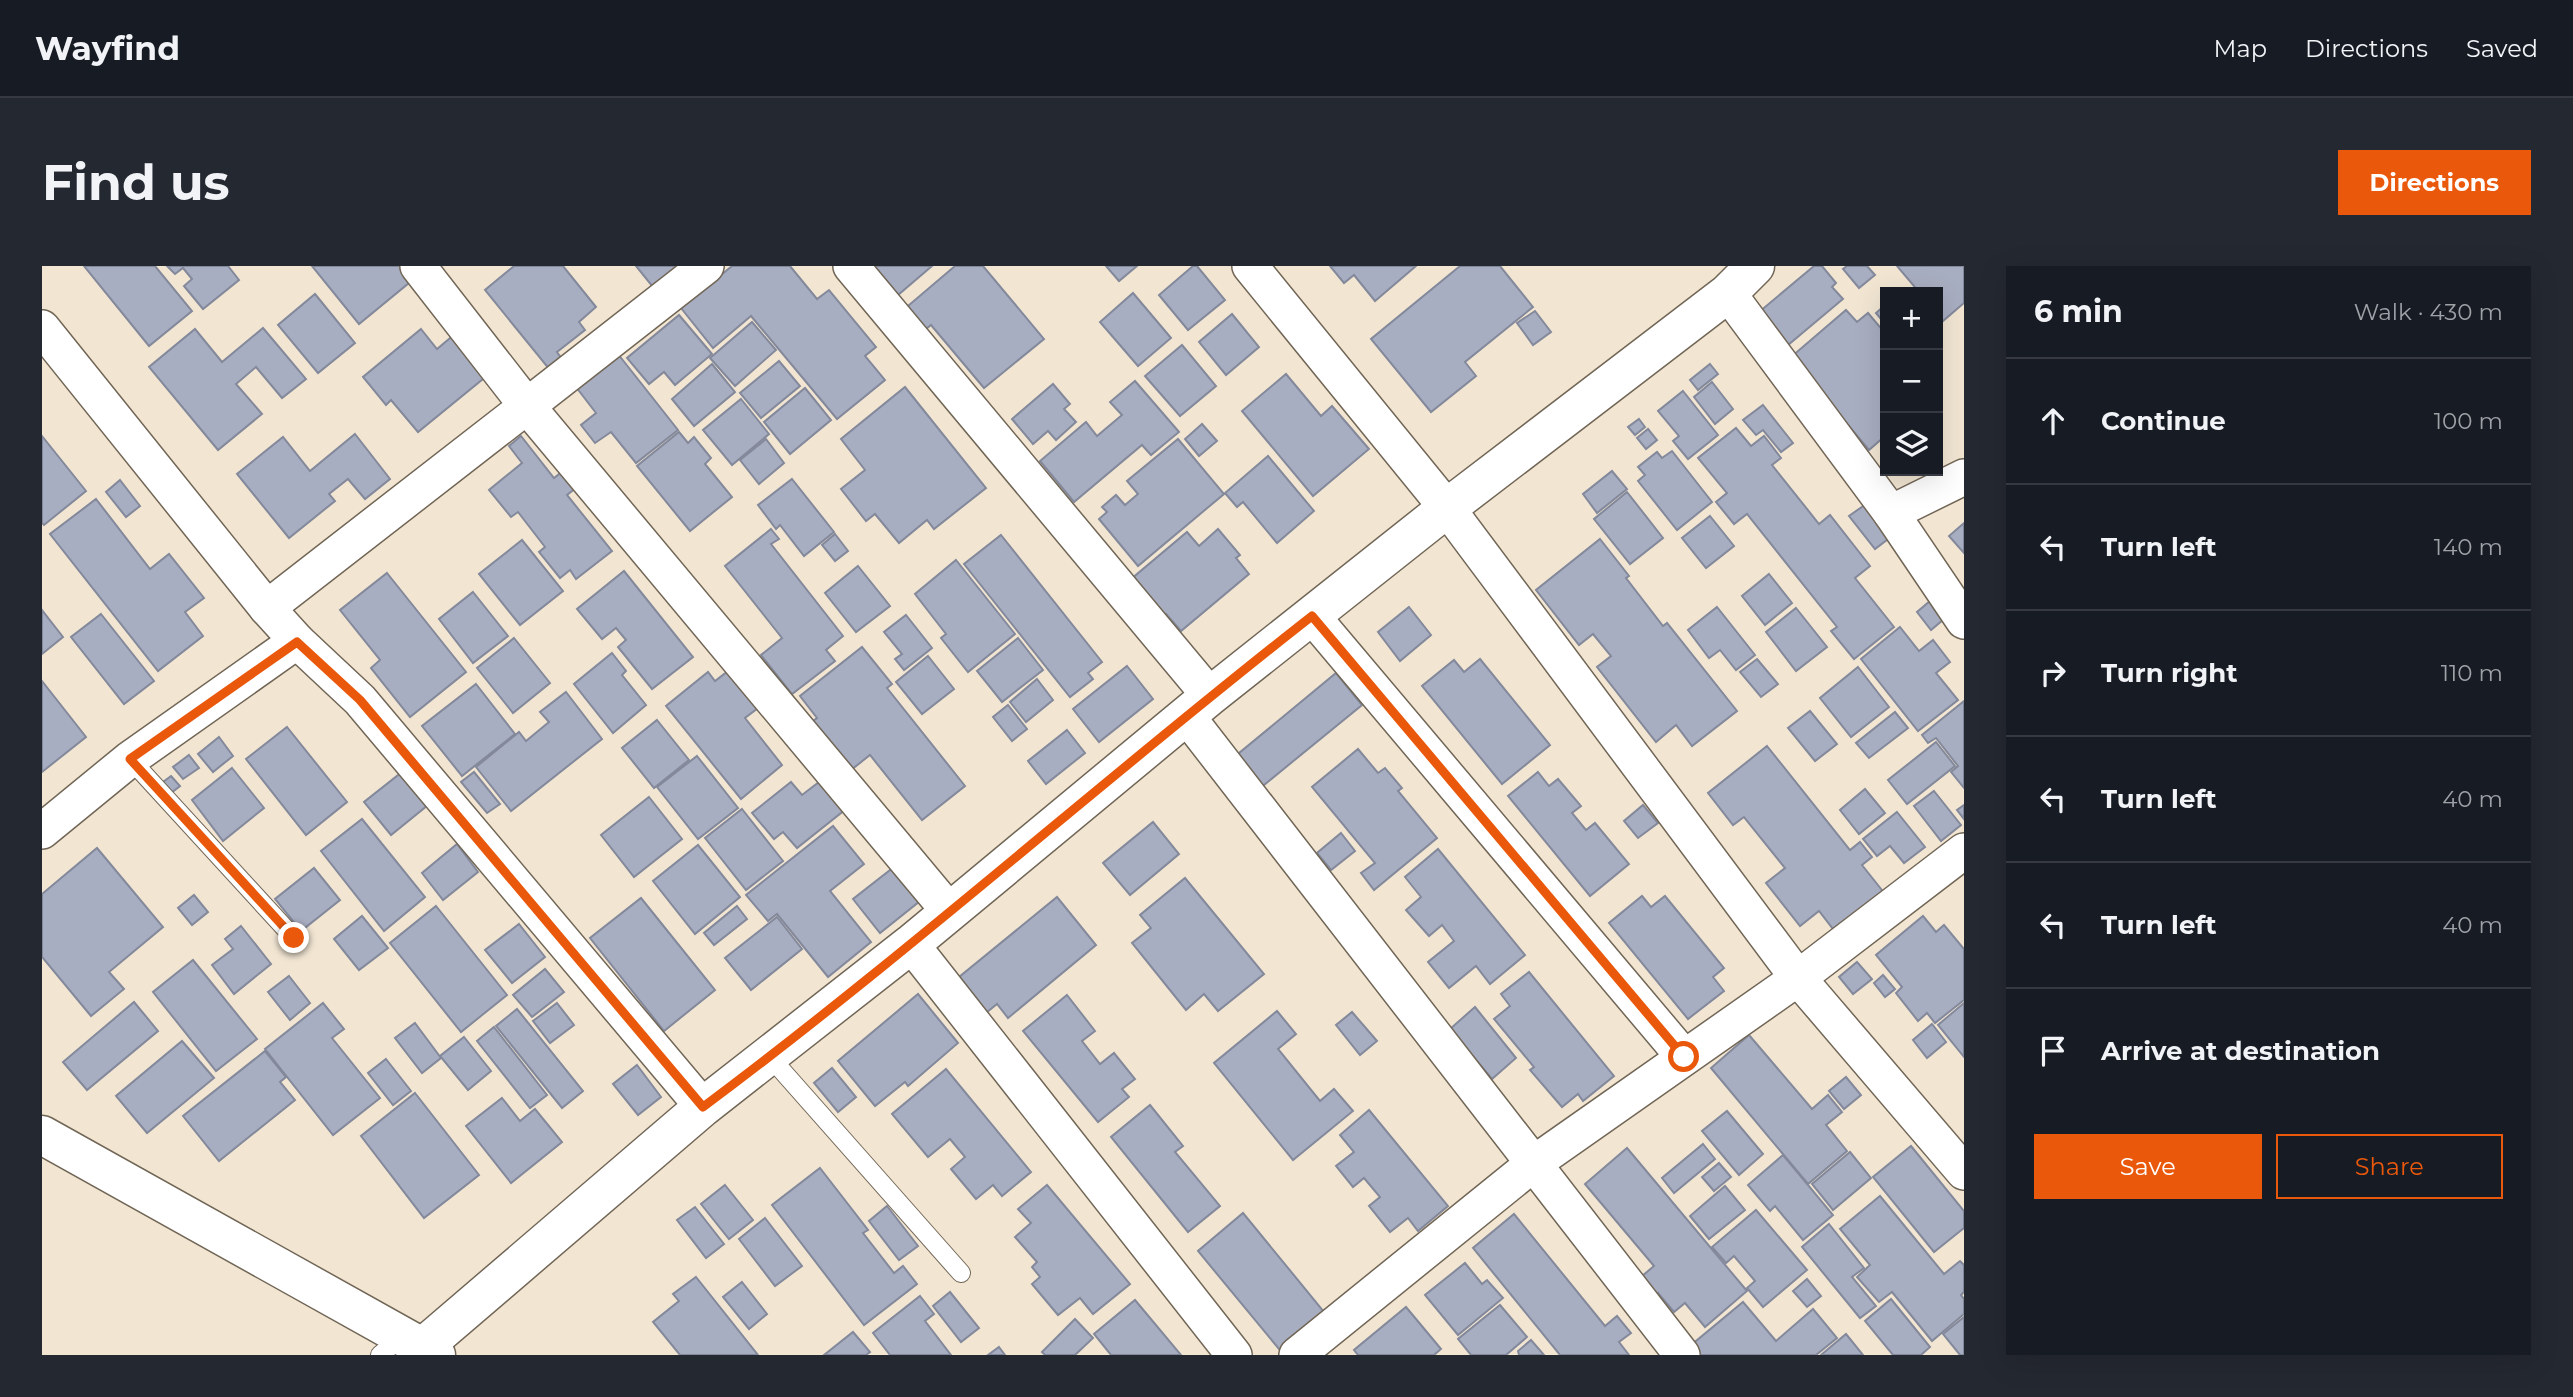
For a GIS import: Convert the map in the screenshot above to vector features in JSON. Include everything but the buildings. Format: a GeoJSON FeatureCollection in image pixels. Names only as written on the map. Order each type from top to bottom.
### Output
{"type":"FeatureCollection","features":[{"type":"Feature","properties":{"kind":"street"},"geometry":{"type":"LineString","coordinates":[[418,266],[527,406],[949,911]]}},
{"type":"Feature","properties":{"kind":"street"},"geometry":{"type":"LineString","coordinates":[[267,608],[706,266]]}},
{"type":"Feature","properties":{"kind":"street"},"geometry":{"type":"LineString","coordinates":[[851,266],[1198,706],[1533,1164],[1682,1355]]}},
{"type":"Feature","properties":{"kind":"street"},"geometry":{"type":"LineString","coordinates":[[1250,266],[1447,508],[1797,978],[1964,1172]]}},
{"type":"Feature","properties":{"kind":"street"},"geometry":{"type":"LineString","coordinates":[[42,1135],[410,1348],[703,1107],[911,944],[1198,706],[1447,508],[1728,293],[1755,266]]}},
{"type":"Feature","properties":{"kind":"street"},"geometry":{"type":"LineString","coordinates":[[1728,293],[1891,513],[1964,621]]}},
{"type":"Feature","properties":{"kind":"street"},"geometry":{"type":"LineString","coordinates":[[42,328],[267,608],[297,642],[360,700],[703,1107]]}},
{"type":"Feature","properties":{"kind":"street"},"geometry":{"type":"LineString","coordinates":[[1891,513],[1964,477]]}},
{"type":"Feature","properties":{"kind":"street"},"geometry":{"type":"LineString","coordinates":[[1312,616],[1684,1057]]}},
{"type":"Feature","properties":{"kind":"street"},"geometry":{"type":"LineString","coordinates":[[42,831],[130,759],[297,642]]}},
{"type":"Feature","properties":{"kind":"street"},"geometry":{"type":"LineString","coordinates":[[1297,1355],[1533,1164],[1797,978],[1964,851]]}},
{"type":"Feature","properties":{"kind":"street"},"geometry":{"type":"LineString","coordinates":[[911,944],[1234,1355]]}},
{"type":"Feature","properties":{"kind":"lane"},"geometry":{"type":"LineString","coordinates":[[130,759],[294,938]]}},
{"type":"Feature","properties":{"kind":"lane"},"geometry":{"type":"LineString","coordinates":[[770,1057],[961,1273]]}},
{"type":"Feature","properties":{"kind":"route"},"geometry":{"type":"LineString","coordinates":[[294,938],[130,759],[297,642],[360,700],[703,1107],[911,944],[1186,715],[1312,616],[1684,1057]]}}]}
